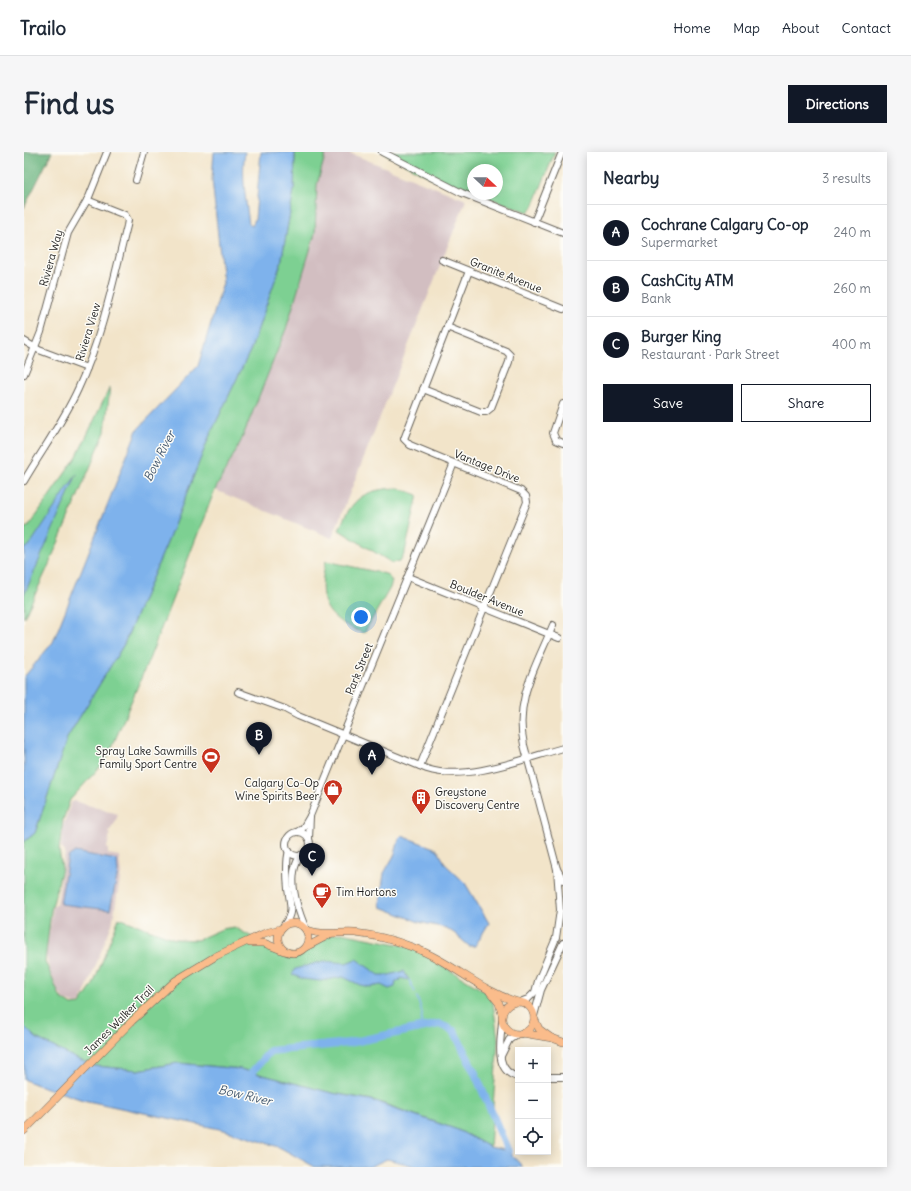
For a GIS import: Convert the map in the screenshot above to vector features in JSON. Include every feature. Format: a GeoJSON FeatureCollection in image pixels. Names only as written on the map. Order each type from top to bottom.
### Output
{"type":"FeatureCollection","features":[{"type":"Feature","properties":{"kind":"main road"},"geometry":{"type":"LineString","coordinates":[[329,935],[306,928],[293,922],[282,927],[278,939],[281,948],[290,953],[299,952],[329,935],[341,933],[363,934],[412,947],[453,966],[490,992],[529,1006],[540,1029],[552,1038]]}},
{"type":"Feature","properties":{"kind":"main road","name":"James Walker Trail"},"geometry":{"type":"LineString","coordinates":[[24,1131],[162,992],[181,977],[206,962],[265,933],[282,927]]}},
{"type":"Feature","properties":{"kind":"main road"},"geometry":{"type":"LineString","coordinates":[[306,928],[309,938],[306,947]]}},
{"type":"Feature","properties":{"kind":"main road","name":"James Walker Trail"},"geometry":{"type":"LineString","coordinates":[[244,944],[260,942],[286,951]]}},
{"type":"Feature","properties":{"kind":"main road"},"geometry":{"type":"LineString","coordinates":[[490,992],[499,1004],[502,1018],[507,1030],[519,1034],[552,1038],[563,1042]]}},
{"type":"Feature","properties":{"kind":"main road"},"geometry":{"type":"LineString","coordinates":[[502,1018],[507,1005],[519,1002]]}},
{"type":"Feature","properties":{"kind":"main road"},"geometry":{"type":"LineString","coordinates":[[519,1034],[530,1028],[534,1017]]}},
{"type":"Feature","properties":{"kind":"street","name":"Riviera Way"},"geometry":{"type":"LineString","coordinates":[[24,374],[36,348],[65,241],[73,223],[87,200],[107,152]]}},
{"type":"Feature","properties":{"kind":"street"},"geometry":{"type":"LineString","coordinates":[[136,180],[144,152]]}},
{"type":"Feature","properties":{"kind":"street"},"geometry":{"type":"LineString","coordinates":[[382,152],[462,193],[563,234]]}},
{"type":"Feature","properties":{"kind":"street"},"geometry":{"type":"LineString","coordinates":[[534,222],[562,152]]}},
{"type":"Feature","properties":{"kind":"street","name":"Riviera View"},"geometry":{"type":"LineString","coordinates":[[24,481],[67,411],[87,368],[100,330],[128,222],[125,216],[87,200]]}},
{"type":"Feature","properties":{"kind":"street","name":"Granite Avenue"},"geometry":{"type":"LineString","coordinates":[[442,260],[563,309]]}},
{"type":"Feature","properties":{"kind":"street","name":"Vantage Drive"},"geometry":{"type":"LineString","coordinates":[[420,766],[526,507],[527,498],[522,491],[410,445],[405,441],[405,434],[469,271]]}},
{"type":"Feature","properties":{"kind":"street"},"geometry":{"type":"LineString","coordinates":[[423,389],[480,412],[486,412],[491,408],[509,362],[510,355],[506,352],[447,327]]}},
{"type":"Feature","properties":{"kind":"street"},"geometry":{"type":"LineString","coordinates":[[24,341],[36,348],[87,368]]}},
{"type":"Feature","properties":{"kind":"street"},"geometry":{"type":"LineString","coordinates":[[563,404],[553,433],[556,440],[563,443]]}},
{"type":"Feature","properties":{"kind":"street","name":"Park Street"},"geometry":{"type":"LineString","coordinates":[[296,832],[303,828],[310,816],[454,463]]}},
{"type":"Feature","properties":{"kind":"street","name":"Boulder Avenue"},"geometry":{"type":"LineString","coordinates":[[408,577],[559,638]]}},
{"type":"Feature","properties":{"kind":"street"},"geometry":{"type":"LineString","coordinates":[[519,1002],[528,999],[535,992],[538,981],[556,940],[560,910],[556,869],[521,725],[522,706],[553,625]]}},
{"type":"Feature","properties":{"kind":"street"},"geometry":{"type":"LineString","coordinates":[[238,692],[285,709],[436,772],[462,774],[563,748]]}},
{"type":"Feature","properties":{"kind":"street","name":"Park Street"},"geometry":{"type":"LineString","coordinates":[[309,839],[310,816]]}},
{"type":"Feature","properties":{"kind":"street"},"geometry":{"type":"LineString","coordinates":[[301,855],[294,855],[289,851],[286,845],[288,839],[296,832],[304,834],[309,839],[308,849],[301,855],[295,868],[294,884],[298,905],[306,928]]}},
{"type":"Feature","properties":{"kind":"street"},"geometry":{"type":"LineString","coordinates":[[282,927],[290,917],[291,911],[288,885],[289,851]]}},
{"type":"Feature","properties":{"kind":"street"},"geometry":{"type":"LineString","coordinates":[[556,869],[563,880]]}},
{"type":"Feature","properties":{"kind":"street"},"geometry":{"type":"LineString","coordinates":[[534,1017],[541,990],[563,943],[556,940]]}},
{"type":"Feature","properties":{"kind":"street"},"geometry":{"type":"LineString","coordinates":[[502,1018],[500,1057],[505,1070],[515,1076]]}},
{"type":"Feature","properties":{"kind":"street"},"geometry":{"type":"LineString","coordinates":[[500,1057],[509,1040],[519,1034]]}},
{"type":"Feature","properties":{"kind":"street"},"geometry":{"type":"LineString","coordinates":[[551,1077],[563,1077]]}},
{"type":"Feature","properties":{"kind":"shaded area"},"geometry":{"type":"Polygon","coordinates":[[[326,152],[347,152],[466,200],[332,538],[215,490],[241,441],[286,329],[315,234],[317,185],[326,152]]]}},
{"type":"Feature","properties":{"kind":"shaded area"},"geometry":{"type":"Polygon","coordinates":[[[74,801],[118,814],[115,823],[108,833],[110,834],[107,848],[108,854],[119,856],[121,874],[112,924],[81,1002],[76,1004],[65,1000],[59,993],[50,971],[46,955],[53,907],[57,904],[65,852],[61,847],[63,826],[71,803],[74,801]]]}},
{"type":"Feature","properties":{"kind":"green space"},"geometry":{"type":"Polygon","coordinates":[[[24,152],[52,152],[24,208],[24,152]]]}},
{"type":"Feature","properties":{"kind":"green space"},"geometry":{"type":"Polygon","coordinates":[[[295,152],[326,152],[317,185],[315,234],[286,329],[241,441],[214,492],[150,657],[107,759],[70,800],[63,820],[59,850],[62,868],[51,911],[45,961],[60,997],[72,1005],[80,1004],[93,985],[119,918],[175,939],[197,940],[222,929],[234,927],[284,955],[303,954],[329,935],[341,933],[412,947],[492,996],[498,1039],[490,1147],[458,1130],[373,1100],[332,1093],[240,1069],[178,1063],[138,1070],[95,1066],[77,1059],[36,1038],[24,1026],[24,842],[35,833],[67,738],[124,644],[167,543],[209,437],[251,349],[281,263],[294,190],[295,152]]]}},
{"type":"Feature","properties":{"kind":"green space"},"geometry":{"type":"Polygon","coordinates":[[[382,152],[555,152],[533,207],[528,212],[495,200],[503,200],[503,164],[467,164],[467,190],[439,182],[382,152]]]}},
{"type":"Feature","properties":{"kind":"green space"},"geometry":{"type":"Polygon","coordinates":[[[110,387],[105,432],[47,569],[24,618],[24,528],[28,527],[77,456],[110,387]]]}},
{"type":"Feature","properties":{"kind":"green space"},"geometry":{"type":"Polygon","coordinates":[[[399,488],[418,495],[405,552],[400,561],[392,563],[339,530],[349,510],[361,497],[377,490],[399,488]]]}},
{"type":"Feature","properties":{"kind":"green space"},"geometry":{"type":"Polygon","coordinates":[[[326,561],[386,574],[392,581],[390,588],[364,633],[351,628],[340,621],[332,615],[327,607],[323,598],[322,587],[326,561]]]}},
{"type":"Feature","properties":{"kind":"water","name":"Bow River"},"geometry":{"type":"Polygon","coordinates":[[[214,152],[245,152],[244,188],[249,224],[252,226],[255,219],[261,152],[295,152],[294,190],[281,263],[251,349],[209,437],[167,543],[124,644],[67,738],[35,833],[24,842],[24,677],[53,642],[137,430],[198,366],[223,283],[212,179],[214,152]]]}},
{"type":"Feature","properties":{"kind":"water"},"geometry":{"type":"Polygon","coordinates":[[[77,474],[24,595],[24,549],[29,546],[77,474]]]}},
{"type":"Feature","properties":{"kind":"water"},"geometry":{"type":"Polygon","coordinates":[[[402,836],[437,849],[446,865],[465,883],[489,923],[475,946],[469,946],[446,928],[419,922],[381,907],[380,903],[384,873],[395,854],[399,839],[402,836]]]}},
{"type":"Feature","properties":{"kind":"water"},"geometry":{"type":"Polygon","coordinates":[[[75,852],[117,860],[118,872],[110,910],[60,904],[68,857],[75,852]]]}},
{"type":"Feature","properties":{"kind":"water"},"geometry":{"type":"Polygon","coordinates":[[[356,959],[379,975],[389,975],[404,971],[409,980],[400,978],[399,981],[396,981],[395,987],[389,989],[381,985],[370,987],[360,985],[343,977],[320,981],[302,979],[292,974],[295,969],[324,961],[346,963],[356,959]]]}},
{"type":"Feature","properties":{"kind":"water","name":"Bow River"},"geometry":{"type":"Polygon","coordinates":[[[24,1026],[36,1038],[77,1059],[95,1066],[138,1070],[178,1063],[240,1069],[332,1093],[371,1100],[458,1130],[490,1147],[508,1151],[523,1167],[418,1167],[387,1159],[369,1167],[315,1167],[279,1147],[224,1130],[83,1100],[29,1082],[24,1079],[24,1026]]]}},
{"type":"Feature","properties":{"kind":"waterway"},"geometry":{"type":"LineString","coordinates":[[409,980],[415,992]]}},
{"type":"Feature","properties":{"kind":"waterway"},"geometry":{"type":"LineString","coordinates":[[417,997],[422,1013],[421,1028]]}},
{"type":"Feature","properties":{"kind":"waterway"},"geometry":{"type":"LineString","coordinates":[[252,1072],[270,1051],[349,1043],[439,1024],[454,1031],[475,1073],[508,1151]]}},
{"type":"Feature","properties":{"kind":"place","name":"CashCity ATM"},"geometry":{"type":"Point","coordinates":[259,755]}},
{"type":"Feature","properties":{"kind":"place","name":"Spray Lake Sawmills Family Sport Centre"},"geometry":{"type":"Point","coordinates":[211,774]}},
{"type":"Feature","properties":{"kind":"place","name":"Cochrane Calgary Co-op"},"geometry":{"type":"Point","coordinates":[372,775]}},
{"type":"Feature","properties":{"kind":"place","name":"Calgary Co-Op Wine Spirits Beer"},"geometry":{"type":"Point","coordinates":[333,806]}},
{"type":"Feature","properties":{"kind":"place","name":"Greystone Discovery Centre"},"geometry":{"type":"Point","coordinates":[421,815]}},
{"type":"Feature","properties":{"kind":"place","name":"Burger King"},"geometry":{"type":"Point","coordinates":[312,876]}},
{"type":"Feature","properties":{"kind":"place","name":"Tim Hortons"},"geometry":{"type":"Point","coordinates":[322,909]}}]}
